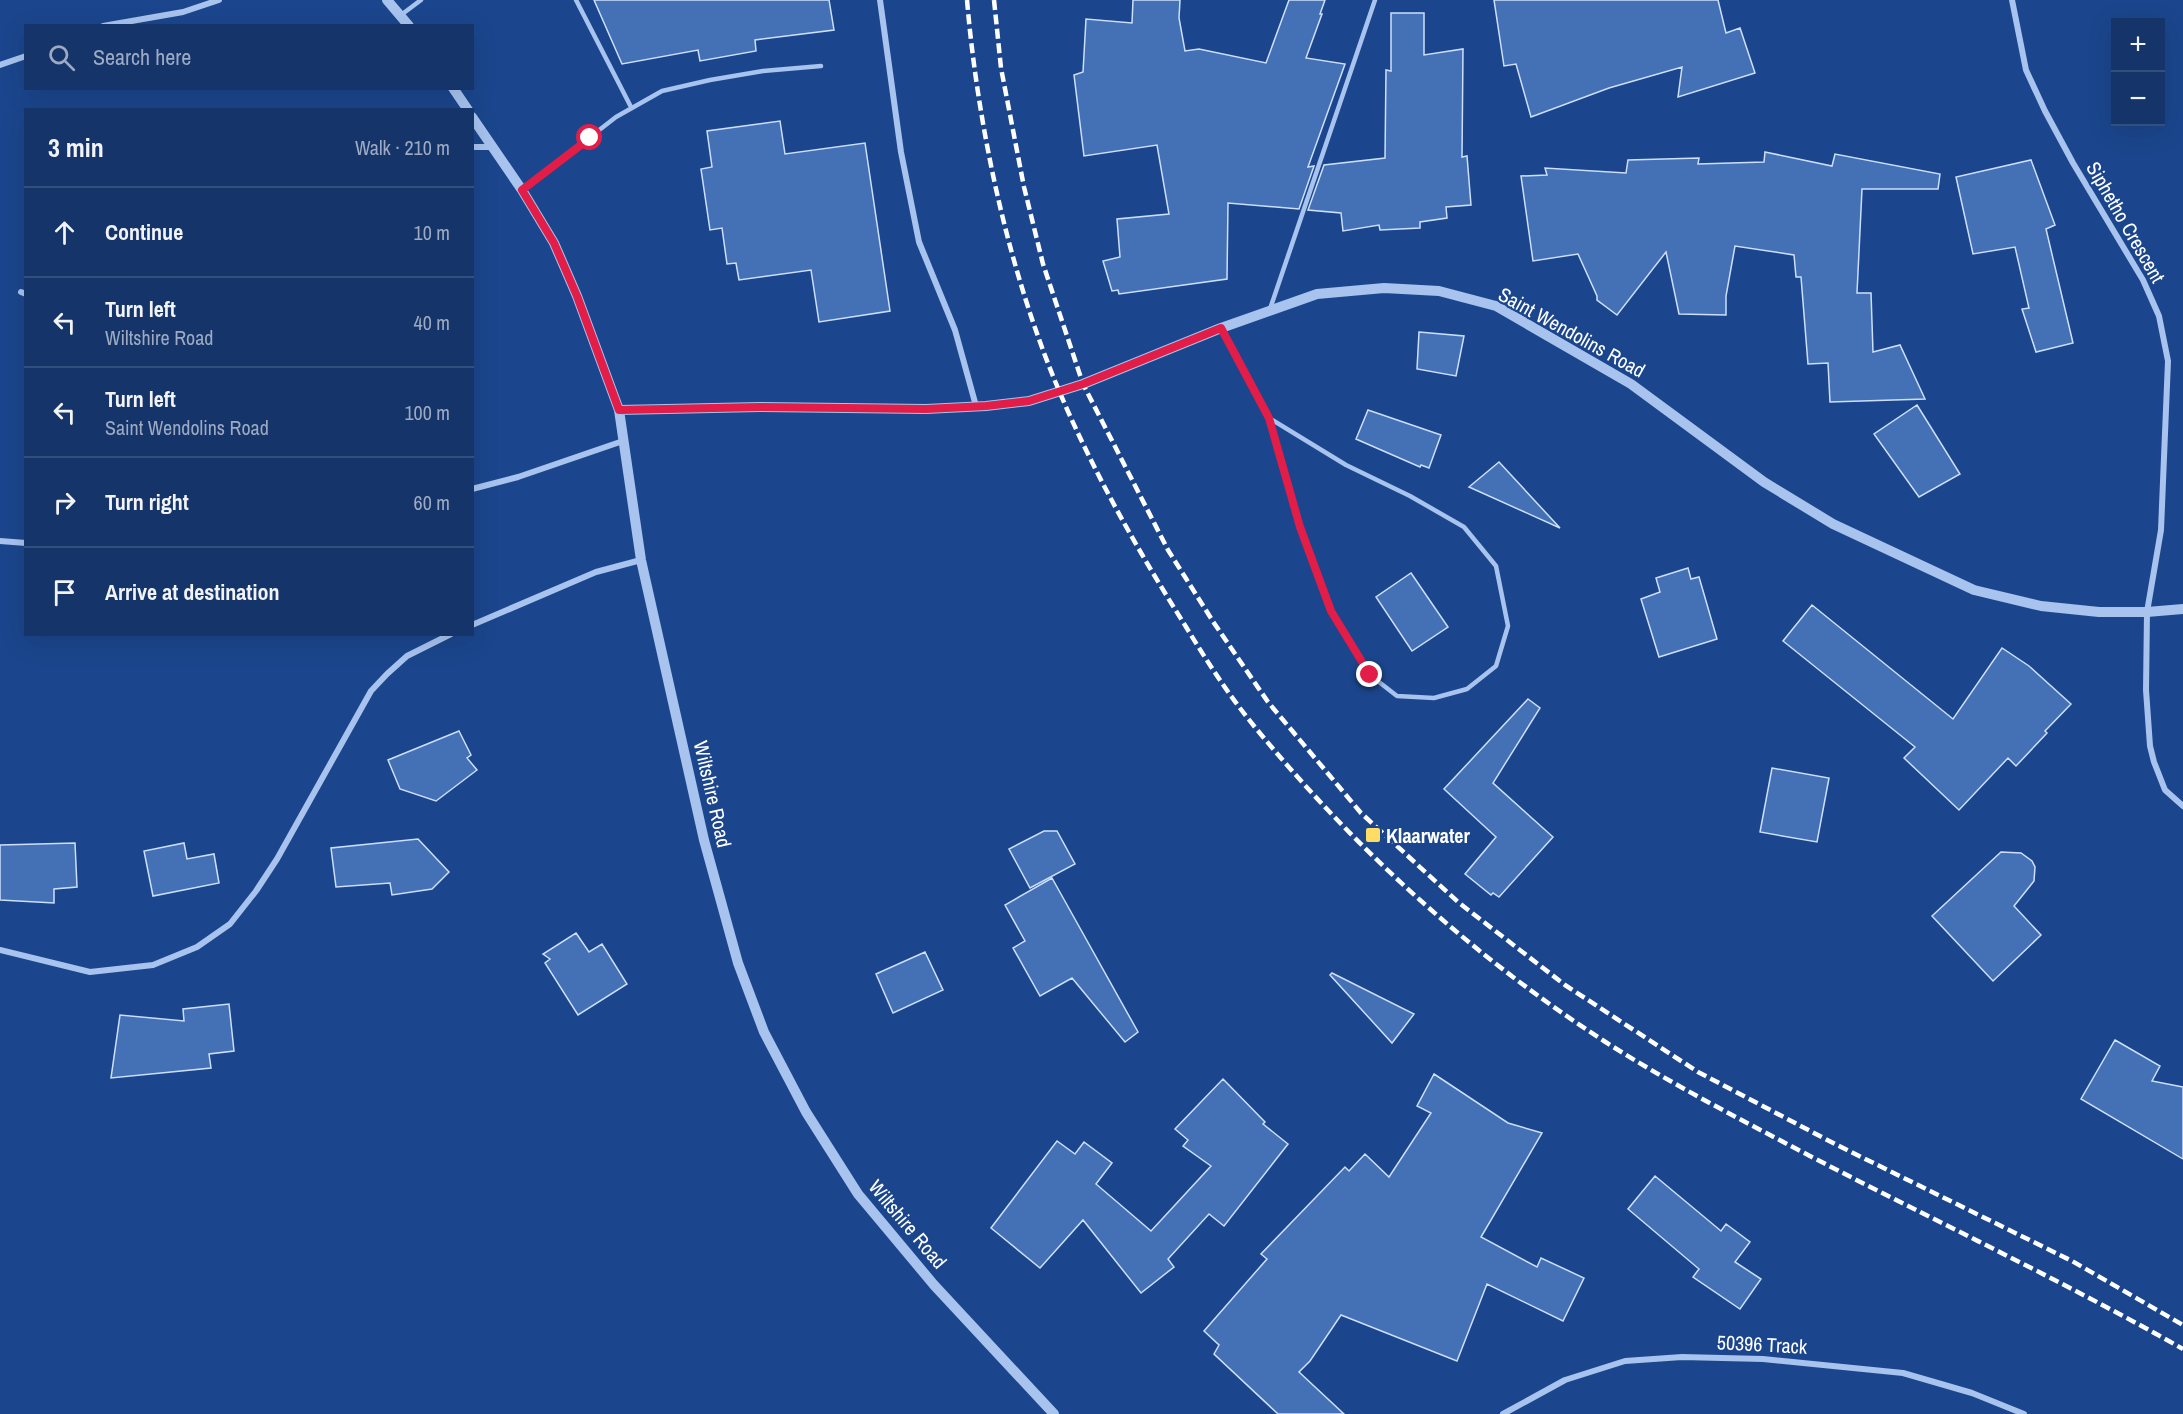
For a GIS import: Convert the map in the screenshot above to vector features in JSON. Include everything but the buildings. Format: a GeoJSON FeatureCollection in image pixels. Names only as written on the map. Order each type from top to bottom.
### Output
{"type":"FeatureCollection","features":[{"type":"Feature","properties":{"kind":"street"},"geometry":{"type":"LineString","coordinates":[[114,24],[183,12],[219,0]]}},
{"type":"Feature","properties":{"kind":"street"},"geometry":{"type":"LineString","coordinates":[[387,0],[408,24]]}},
{"type":"Feature","properties":{"kind":"street"},"geometry":{"type":"LineString","coordinates":[[880,0],[901,152],[919,242],[955,330],[976,406]]}},
{"type":"Feature","properties":{"kind":"street","name":"Siphetho Crescent"},"geometry":{"type":"LineString","coordinates":[[2012,0],[2026,70],[2045,111],[2073,163],[2143,280],[2159,316],[2168,373],[2161,530],[2147,612],[2146,690],[2150,746],[2154,762],[2165,790],[2183,806]]}},
{"type":"Feature","properties":{"kind":"street"},"geometry":{"type":"LineString","coordinates":[[0,65],[24,57]]}},
{"type":"Feature","properties":{"kind":"street"},"geometry":{"type":"LineString","coordinates":[[454,90],[467,108]]}},
{"type":"Feature","properties":{"kind":"street","name":"Wiltshire Road"},"geometry":{"type":"LineString","coordinates":[[474,120],[522,190],[554,243],[577,296],[619,410],[641,560],[705,840],[738,963],[764,1032],[806,1112],[858,1194],[934,1284],[1054,1414]]}},
{"type":"Feature","properties":{"kind":"street"},"geometry":{"type":"LineString","coordinates":[[474,147],[493,147]]}},
{"type":"Feature","properties":{"kind":"street","name":"Saint Wendolins Road"},"geometry":{"type":"LineString","coordinates":[[619,410],[760,407],[926,409],[1029,401],[1075,387],[1270,309],[1317,294],[1384,288],[1439,291],[1496,306],[1631,384],[1764,482],[1833,524],[1974,590],[2041,606],[2099,612],[2183,609]]}},
{"type":"Feature","properties":{"kind":"street"},"geometry":{"type":"LineString","coordinates":[[474,488],[518,477],[623,441]]}},
{"type":"Feature","properties":{"kind":"street"},"geometry":{"type":"LineString","coordinates":[[0,541],[24,543]]}},
{"type":"Feature","properties":{"kind":"street"},"geometry":{"type":"LineString","coordinates":[[474,624],[596,572],[641,560]]}},
{"type":"Feature","properties":{"kind":"street"},"geometry":{"type":"LineString","coordinates":[[0,950],[90,972],[101,971],[153,965],[197,946],[230,924],[277,859],[371,691],[407,656],[447,636]]}},
{"type":"Feature","properties":{"kind":"street","name":"50396 Track"},"geometry":{"type":"LineString","coordinates":[[1503,1414],[1565,1380],[1625,1361],[1682,1357],[1763,1359],[1904,1373],[1972,1393],[2024,1414]]}},
{"type":"Feature","properties":{"kind":"lane"},"geometry":{"type":"LineString","coordinates":[[401,15],[421,0]]}},
{"type":"Feature","properties":{"kind":"lane"},"geometry":{"type":"LineString","coordinates":[[576,0],[631,107]]}},
{"type":"Feature","properties":{"kind":"lane"},"geometry":{"type":"LineString","coordinates":[[1270,309],[1375,0]]}},
{"type":"Feature","properties":{"kind":"lane"},"geometry":{"type":"LineString","coordinates":[[522,190],[616,117],[662,91],[763,71],[822,66]]}},
{"type":"Feature","properties":{"kind":"lane"},"geometry":{"type":"LineString","coordinates":[[1221,328],[1269,418],[1300,527],[1331,611],[1370,675],[1397,696],[1434,698],[1467,688],[1496,666],[1508,626],[1496,566],[1464,527],[1410,496],[1346,465],[1269,418]]}},
{"type":"Feature","properties":{"kind":"railway"},"geometry":{"type":"LineString","coordinates":[[967,0],[979,99],[998,200],[1026,299],[1060,393],[1102,481],[1166,594],[1235,701],[1292,771],[1374,857],[1461,936],[1507,973],[1604,1041],[1742,1120],[2085,1296],[2183,1349]]}},
{"type":"Feature","properties":{"kind":"railway"},"geometry":{"type":"LineString","coordinates":[[994,0],[1001,68],[1024,187],[1043,264],[1083,384],[1168,550],[1214,623],[1268,702],[1361,813],[1458,902],[1565,985],[1698,1072],[1835,1144],[2072,1261],[2183,1325]]}},
{"type":"Feature","properties":{"kind":"place","name":"Klaarwater"},"geometry":{"type":"Point","coordinates":[1373,835]}},
{"type":"Feature","properties":{"kind":"route"},"geometry":{"type":"LineString","coordinates":[[590,138],[522,190],[554,243],[577,296],[619,410],[760,407],[926,409],[1029,401],[1139,363],[1221,328],[1269,418],[1300,527],[1331,611],[1370,675]]}}]}
